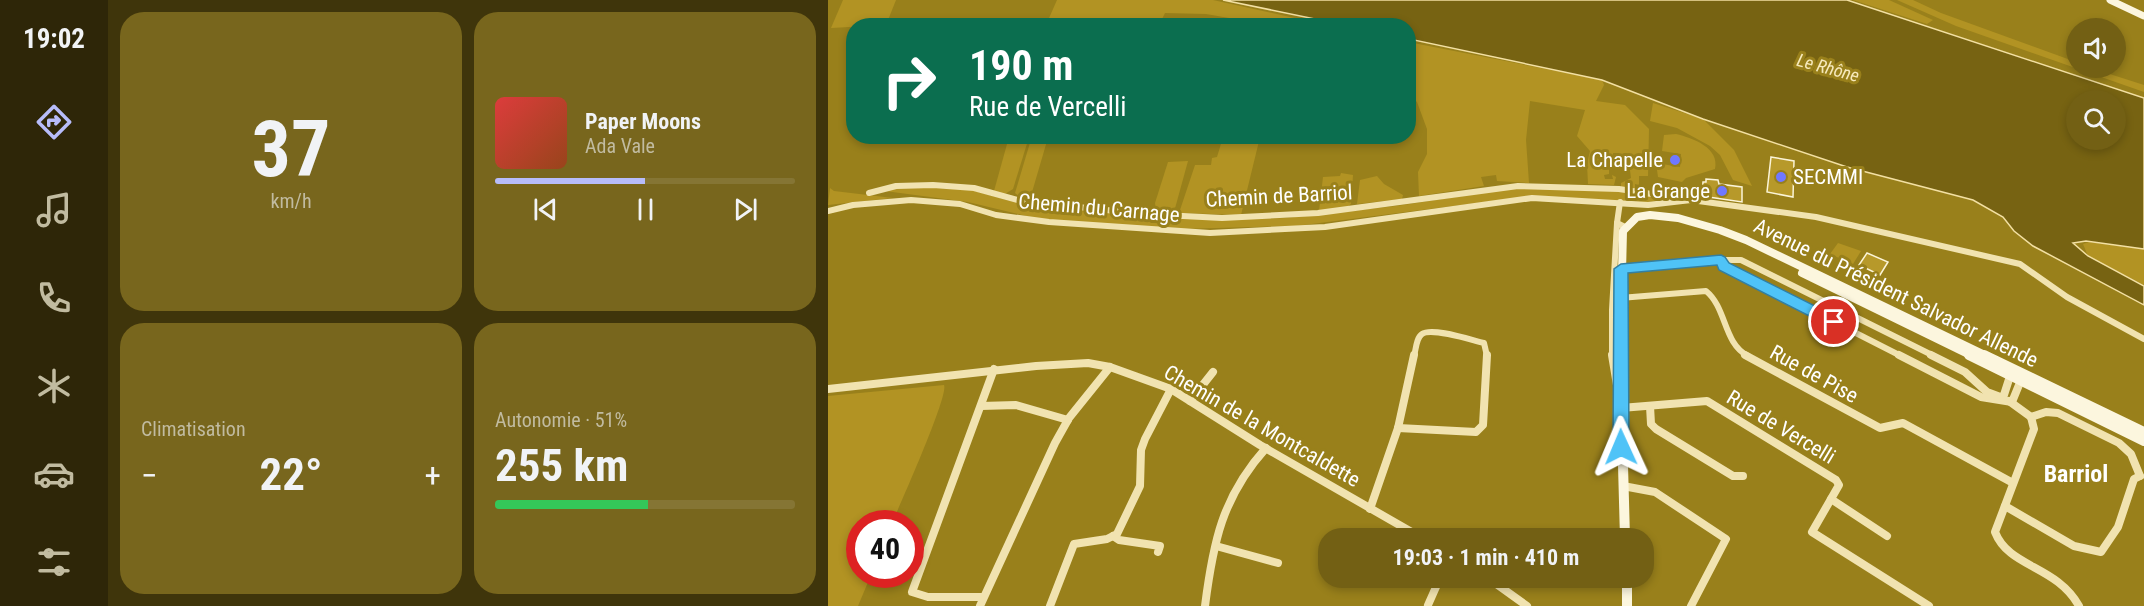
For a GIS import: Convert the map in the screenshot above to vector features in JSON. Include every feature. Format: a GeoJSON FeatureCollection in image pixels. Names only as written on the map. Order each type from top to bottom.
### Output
{"type":"FeatureCollection","features":[{"type":"Feature","properties":{"kind":"street"},"geometry":{"type":"LineString","coordinates":[[2110,0],[2144,16]]}},
{"type":"Feature","properties":{"kind":"street","name":"Chemin de Barriol"},"geometry":{"type":"LineString","coordinates":[[869,193],[896,186],[933,185],[974,188],[1021,201],[1144,214],[1220,218],[1317,213],[1518,186],[1619,189],[1691,200]]}},
{"type":"Feature","properties":{"kind":"street"},"geometry":{"type":"LineString","coordinates":[[1666,199],[1673,197]]}},
{"type":"Feature","properties":{"kind":"street","name":"Chemin du Carnage"},"geometry":{"type":"LineString","coordinates":[[828,211],[853,205],[911,200],[960,204],[996,215],[1049,222],[1210,233],[1325,226],[1533,198],[1659,204],[1691,200]]}},
{"type":"Feature","properties":{"kind":"street"},"geometry":{"type":"LineString","coordinates":[[1691,200],[1816,217],[2020,264],[2067,297],[2144,339]]}},
{"type":"Feature","properties":{"kind":"street"},"geometry":{"type":"LineString","coordinates":[[1620,202],[1623,225],[1620,298],[1620,408],[1624,528]]}},
{"type":"Feature","properties":{"kind":"street","name":"Avenue du Président Salvador Allende"},"geometry":{"type":"LineString","coordinates":[[1623,225],[1643,219],[1657,219],[1742,244],[2011,372],[2144,432]]}},
{"type":"Feature","properties":{"kind":"street"},"geometry":{"type":"LineString","coordinates":[[1620,394],[1613,381],[1612,321],[1623,225]]}},
{"type":"Feature","properties":{"kind":"street"},"geometry":{"type":"LineString","coordinates":[[1721,260],[1724,266],[1981,397],[2012,402]]}},
{"type":"Feature","properties":{"kind":"street"},"geometry":{"type":"LineString","coordinates":[[1621,269],[1741,260],[1965,372],[1987,392],[2012,402],[2031,417],[2034,429],[1995,532],[1996,540],[2007,552],[2057,577],[2074,592],[2079,606]]}},
{"type":"Feature","properties":{"kind":"street","name":"Rue de Pise"},"geometry":{"type":"LineString","coordinates":[[1620,298],[1706,291],[1715,298],[1735,346],[1740,352],[1880,428],[1903,423],[2013,483]]}},
{"type":"Feature","properties":{"kind":"street"},"geometry":{"type":"LineString","coordinates":[[1370,510],[1398,428],[1418,339],[1423,333],[1432,332],[1484,343],[1487,349],[1482,425],[1476,432],[1398,428]]}},
{"type":"Feature","properties":{"kind":"street","name":"Chemin de la Montcaldette"},"geometry":{"type":"LineString","coordinates":[[828,389],[994,369],[1088,363],[1110,367],[1171,389],[1266,448],[1403,528]]}},
{"type":"Feature","properties":{"kind":"street"},"geometry":{"type":"LineString","coordinates":[[980,606],[1068,420],[1110,367]]}},
{"type":"Feature","properties":{"kind":"street"},"geometry":{"type":"LineString","coordinates":[[983,597],[928,597],[912,592],[994,369]]}},
{"type":"Feature","properties":{"kind":"street"},"geometry":{"type":"LineString","coordinates":[[1190,401],[1213,372]]}},
{"type":"Feature","properties":{"kind":"street"},"geometry":{"type":"LineString","coordinates":[[2003,398],[2011,372]]}},
{"type":"Feature","properties":{"kind":"street"},"geometry":{"type":"LineString","coordinates":[[2012,402],[2022,377],[2144,441]]}},
{"type":"Feature","properties":{"kind":"street"},"geometry":{"type":"LineString","coordinates":[[1050,606],[1074,544],[1117,534],[1140,486],[1145,439],[1171,389]]}},
{"type":"Feature","properties":{"kind":"street","name":"Rue de Vercelli"},"geometry":{"type":"LineString","coordinates":[[1620,408],[1707,401],[1836,480],[1839,485],[1831,499],[1887,536]]}},
{"type":"Feature","properties":{"kind":"street"},"geometry":{"type":"LineString","coordinates":[[981,406],[1016,405],[1068,420]]}},
{"type":"Feature","properties":{"kind":"street"},"geometry":{"type":"LineString","coordinates":[[1650,406],[1651,424],[1656,429],[1733,476],[1743,476]]}},
{"type":"Feature","properties":{"kind":"street"},"geometry":{"type":"LineString","coordinates":[[2005,506],[2074,546],[2101,552],[2114,542],[2134,478],[2142,477],[2130,454],[2119,443],[2058,413],[2046,412],[2031,417]]}},
{"type":"Feature","properties":{"kind":"street"},"geometry":{"type":"LineString","coordinates":[[1205,606],[1218,528],[1233,487],[1248,466],[1266,448]]}},
{"type":"Feature","properties":{"kind":"street"},"geometry":{"type":"LineString","coordinates":[[1622,486],[1655,492],[1726,539],[1691,602],[1691,606]]}},
{"type":"Feature","properties":{"kind":"street"},"geometry":{"type":"LineString","coordinates":[[1831,499],[1812,532],[1929,606]]}},
{"type":"Feature","properties":{"kind":"street"},"geometry":{"type":"LineString","coordinates":[[1113,536],[1119,540],[1160,546],[1158,552]]}},
{"type":"Feature","properties":{"kind":"street"},"geometry":{"type":"LineString","coordinates":[[1216,546],[1278,563]]}},
{"type":"Feature","properties":{"kind":"street"},"geometry":{"type":"LineString","coordinates":[[1428,605],[1436,588]]}},
{"type":"Feature","properties":{"kind":"street"},"geometry":{"type":"LineString","coordinates":[[1502,588],[1527,606]]}},
{"type":"Feature","properties":{"kind":"street"},"geometry":{"type":"LineString","coordinates":[[1626,606],[1627,588]]}},
{"type":"Feature","properties":{"kind":"shaded area"},"geometry":{"type":"Polygon","coordinates":[[[843,0],[896,0],[889,18],[846,18],[846,27],[831,28],[843,0]]]}},
{"type":"Feature","properties":{"kind":"shaded area"},"geometry":{"type":"Polygon","coordinates":[[[1057,0],[1213,0],[1294,18],[1229,18],[1206,14],[1165,13],[1162,18],[1049,18],[1057,0]]]}},
{"type":"Feature","properties":{"kind":"shaded area"},"geometry":{"type":"Polygon","coordinates":[[[1853,0],[1889,0],[1933,20],[1927,24],[1853,0]]]}},
{"type":"Feature","properties":{"kind":"shaded area"},"geometry":{"type":"Polygon","coordinates":[[[1897,0],[1913,0],[1941,13],[2066,58],[2066,65],[1956,26],[1897,0]]]}},
{"type":"Feature","properties":{"kind":"shaded area"},"geometry":{"type":"Polygon","coordinates":[[[1416,44],[1602,80],[1604,85],[1596,101],[1625,105],[1649,129],[1648,176],[1639,176],[1639,185],[1635,184],[1635,189],[1621,187],[1621,183],[1631,178],[1629,162],[1623,162],[1619,153],[1613,153],[1613,168],[1609,168],[1609,174],[1604,175],[1605,179],[1613,179],[1612,175],[1616,177],[1614,185],[1588,184],[1587,164],[1590,151],[1577,136],[1585,110],[1530,101],[1526,140],[1529,183],[1497,181],[1496,175],[1481,177],[1484,186],[1419,196],[1418,172],[1427,154],[1427,129],[1417,102],[1416,44]]]}},
{"type":"Feature","properties":{"kind":"shaded area"},"geometry":{"type":"Polygon","coordinates":[[[2104,78],[2122,78],[2144,85],[2144,92],[2104,78]]]}},
{"type":"Feature","properties":{"kind":"shaded area"},"geometry":{"type":"Polygon","coordinates":[[[1653,103],[1703,119],[1734,150],[1752,186],[1733,180],[1720,155],[1710,146],[1677,128],[1650,121],[1653,103]]]}},
{"type":"Feature","properties":{"kind":"shaded area"},"geometry":{"type":"Polygon","coordinates":[[[1676,134],[1704,145],[1713,155],[1715,169],[1686,178],[1682,182],[1658,177],[1656,163],[1680,167],[1681,154],[1662,151],[1664,135],[1676,134]]]}},
{"type":"Feature","properties":{"kind":"shaded area"},"geometry":{"type":"Polygon","coordinates":[[[1007,144],[1027,144],[1013,189],[1005,194],[994,191],[1007,144]]]}},
{"type":"Feature","properties":{"kind":"shaded area"},"geometry":{"type":"Polygon","coordinates":[[[1030,144],[1046,144],[1030,199],[1020,197],[1015,193],[1030,144]]]}},
{"type":"Feature","properties":{"kind":"shaded area"},"geometry":{"type":"Polygon","coordinates":[[[1221,144],[1258,144],[1241,215],[1182,213],[1180,210],[1195,165],[1211,165],[1212,158],[1217,157],[1221,144]]]}},
{"type":"Feature","properties":{"kind":"shaded area"},"geometry":{"type":"Polygon","coordinates":[[[1188,161],[1174,212],[1156,211],[1155,203],[1168,162],[1188,161]]]}},
{"type":"Feature","properties":{"kind":"shaded area"},"geometry":{"type":"Polygon","coordinates":[[[1341,173],[1353,175],[1351,204],[1346,208],[1319,211],[1323,177],[1340,176],[1341,173]]]}},
{"type":"Feature","properties":{"kind":"shaded area"},"geometry":{"type":"Polygon","coordinates":[[[1377,176],[1384,184],[1403,195],[1402,199],[1357,204],[1360,180],[1377,176]]]}},
{"type":"Feature","properties":{"kind":"shaded area"},"geometry":{"type":"Polygon","coordinates":[[[904,186],[971,190],[1010,201],[1209,220],[1286,218],[1396,206],[1516,188],[1614,191],[1666,198],[1666,200],[1647,202],[1532,196],[1296,226],[1180,229],[1039,219],[968,202],[885,191],[904,186]]]}},
{"type":"Feature","properties":{"kind":"shaded area"},"geometry":{"type":"Polygon","coordinates":[[[830,188],[834,191],[893,198],[828,205],[830,188]]]}},
{"type":"Feature","properties":{"kind":"shaded area"},"geometry":{"type":"Polygon","coordinates":[[[2089,242],[2144,249],[2144,285],[2088,256],[2083,244],[2089,242]]]}},
{"type":"Feature","properties":{"kind":"shaded area"},"geometry":{"type":"Polygon","coordinates":[[[1838,243],[1861,251],[1853,264],[1830,254],[1838,243]]]}},
{"type":"Feature","properties":{"kind":"shaded area"},"geometry":{"type":"Polygon","coordinates":[[[944,385],[944,393],[932,428],[898,510],[846,510],[846,588],[866,588],[858,606],[828,606],[828,396],[944,385]]]}},
{"type":"Feature","properties":{"kind":"water","name":"Le Rhône"},"geometry":{"type":"Polygon","coordinates":[[[1223,0],[1847,0],[2066,72],[2066,78],[2083,78],[2120,90],[2066,90],[2066,150],[2126,150],[2126,92],[2144,98],[2144,249],[2086,241],[2073,243],[2088,256],[2144,286],[2144,305],[2033,246],[2014,231],[2003,217],[1973,200],[1847,167],[1703,119],[1602,80],[1416,40],[1416,18],[1310,18],[1223,0]]]}},
{"type":"Feature","properties":{"kind":"building","name":"SECMMI"},"geometry":{"type":"Polygon","coordinates":[[[1771,157],[1794,161],[1793,197],[1767,192],[1771,157]]]}},
{"type":"Feature","properties":{"kind":"building","name":"La Grange"},"geometry":{"type":"Polygon","coordinates":[[[1706,179],[1718,180],[1719,184],[1742,187],[1742,202],[1702,196],[1703,182],[1706,182],[1706,179]]]}},
{"type":"Feature","properties":{"kind":"building"},"geometry":{"type":"Polygon","coordinates":[[[1867,253],[1888,262],[1880,275],[1859,265],[1867,253]]]}},
{"type":"Feature","properties":{"kind":"place","name":"La Chapelle"},"geometry":{"type":"Point","coordinates":[1675,160]}},
{"type":"Feature","properties":{"kind":"place","name":"SECMMI"},"geometry":{"type":"Point","coordinates":[1781,177]}},
{"type":"Feature","properties":{"kind":"place","name":"La Grange"},"geometry":{"type":"Point","coordinates":[1722,191]}},
{"type":"Feature","properties":{"kind":"district","name":"Barriol"},"geometry":{"type":"Point","coordinates":[2076,474]}},
{"type":"Feature","properties":{"kind":"route"},"geometry":{"type":"LineString","coordinates":[[1621,447],[1619,340],[1621,269],[1721,260],[1724,266],[1834,322]]}}]}
